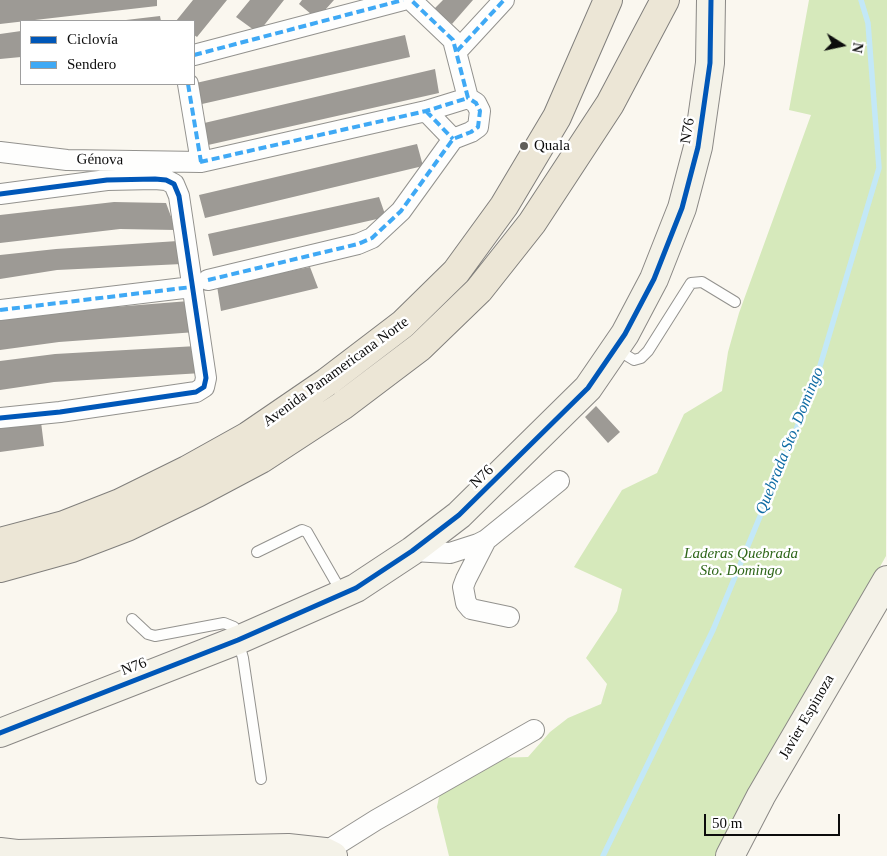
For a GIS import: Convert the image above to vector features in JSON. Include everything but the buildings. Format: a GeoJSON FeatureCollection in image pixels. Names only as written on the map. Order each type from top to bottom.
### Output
{"type":"FeatureCollection","features":[{"type":"Feature","properties":{"kind":"main road","name":"Avenida Panamericana Norte"},"geometry":{"type":"LineString","coordinates":[[0,542],[64,525],[120,503],[187,470],[248,436],[327,382],[403,324],[456,272],[504,206],[557,117],[608,0]]}},
{"type":"Feature","properties":{"kind":"main road","name":"Avenida Panamericana Norte"},"geometry":{"type":"LineString","coordinates":[[0,568],[72,548],[127,527],[197,493],[261,459],[342,406],[420,347],[479,290],[532,223],[610,104],[665,0]]}},
{"type":"Feature","properties":{"kind":"street"},"geometry":{"type":"LineString","coordinates":[[195,55],[403,0]]}},
{"type":"Feature","properties":{"kind":"street"},"geometry":{"type":"LineString","coordinates":[[0,310],[200,284],[358,244],[372,238],[400,211],[426,179],[453,139],[471,132],[480,122],[480,111],[476,103],[468,98],[453,40],[411,0]]}},
{"type":"Feature","properties":{"kind":"street"},"geometry":{"type":"LineString","coordinates":[[457,51],[504,0]]}},
{"type":"Feature","properties":{"kind":"street","name":"N76"},"geometry":{"type":"LineString","coordinates":[[0,733],[238,640],[356,588],[412,551],[476,500],[588,388],[615,348],[654,279],[687,190],[698,148],[710,63],[711,0]]}},
{"type":"Feature","properties":{"kind":"street"},"geometry":{"type":"LineString","coordinates":[[188,85],[201,162]]}},
{"type":"Feature","properties":{"kind":"street","name":"Génova"},"geometry":{"type":"LineString","coordinates":[[0,152],[67,160],[201,162],[426,111],[468,98]]}},
{"type":"Feature","properties":{"kind":"street"},"geometry":{"type":"LineString","coordinates":[[426,111],[453,139]]}},
{"type":"Feature","properties":{"kind":"street"},"geometry":{"type":"LineString","coordinates":[[0,194],[106,180],[155,179],[171,181],[179,196],[200,284],[206,378],[204,387],[196,392],[60,412],[0,418]]}},
{"type":"Feature","properties":{"kind":"street"},"geometry":{"type":"LineString","coordinates":[[412,551],[450,553],[486,540],[559,481]]}},
{"type":"Feature","properties":{"kind":"street"},"geometry":{"type":"LineString","coordinates":[[486,540],[463,587],[466,603],[471,609],[510,617]]}},
{"type":"Feature","properties":{"kind":"street","name":"Javier Espinoza"},"geometry":{"type":"LineString","coordinates":[[730,856],[761,796],[887,580]]}},
{"type":"Feature","properties":{"kind":"street"},"geometry":{"type":"LineString","coordinates":[[0,852],[17,854],[288,848],[329,854],[376,820],[534,730]]}},
{"type":"Feature","properties":{"kind":"lane"},"geometry":{"type":"LineString","coordinates":[[615,348],[634,360],[641,358],[648,351],[691,283],[702,282],[735,302]]}},
{"type":"Feature","properties":{"kind":"lane"},"geometry":{"type":"LineString","coordinates":[[257,552],[302,530],[307,532],[342,594]]}},
{"type":"Feature","properties":{"kind":"lane"},"geometry":{"type":"LineString","coordinates":[[132,619],[148,634],[155,636],[224,623],[234,627],[243,658],[261,779]]}},
{"type":"Feature","properties":{"kind":"green space","name":"Laderas Quebrada Sto. Domingo"},"geometry":{"type":"Polygon","coordinates":[[[809,0],[887,0],[886,556],[717,856],[449,856],[437,807],[441,787],[492,758],[528,757],[550,732],[568,718],[601,704],[607,684],[586,658],[617,611],[622,589],[574,567],[622,490],[657,473],[684,414],[722,391],[728,352],[739,313],[811,115],[789,110],[809,0]]]}},
{"type":"Feature","properties":{"kind":"waterway","name":"Quebrada Sto. Domingo"},"geometry":{"type":"LineString","coordinates":[[603,856],[713,630],[814,386],[879,168],[868,23],[861,0]]}},
{"type":"Feature","properties":{"kind":"marked path"},"geometry":{"type":"LineString","coordinates":[[195,55],[403,0]]}},
{"type":"Feature","properties":{"kind":"marked path"},"geometry":{"type":"LineString","coordinates":[[208,280],[358,244],[372,238],[401,211],[453,139],[478,127],[480,111],[476,103],[468,98],[453,40],[411,0]]}},
{"type":"Feature","properties":{"kind":"marked path"},"geometry":{"type":"LineString","coordinates":[[457,51],[504,0]]}},
{"type":"Feature","properties":{"kind":"marked path"},"geometry":{"type":"LineString","coordinates":[[188,85],[201,162]]}},
{"type":"Feature","properties":{"kind":"marked path"},"geometry":{"type":"LineString","coordinates":[[200,162],[426,111],[468,98]]}},
{"type":"Feature","properties":{"kind":"marked path"},"geometry":{"type":"LineString","coordinates":[[426,111],[453,139]]}},
{"type":"Feature","properties":{"kind":"marked path"},"geometry":{"type":"LineString","coordinates":[[0,310],[192,287]]}},
{"type":"Feature","properties":{"kind":"cycle path"},"geometry":{"type":"LineString","coordinates":[[0,733],[238,640],[356,588],[412,551],[459,515],[588,388],[625,334],[654,279],[682,208],[698,147],[710,63],[711,0]]}},
{"type":"Feature","properties":{"kind":"cycle path"},"geometry":{"type":"LineString","coordinates":[[0,194],[107,180],[155,179],[166,180],[174,184],[179,196],[206,378],[204,387],[196,392],[60,412],[0,418]]}},
{"type":"Feature","properties":{"kind":"place","name":"Quala"},"geometry":{"type":"Point","coordinates":[524,146]}}]}
